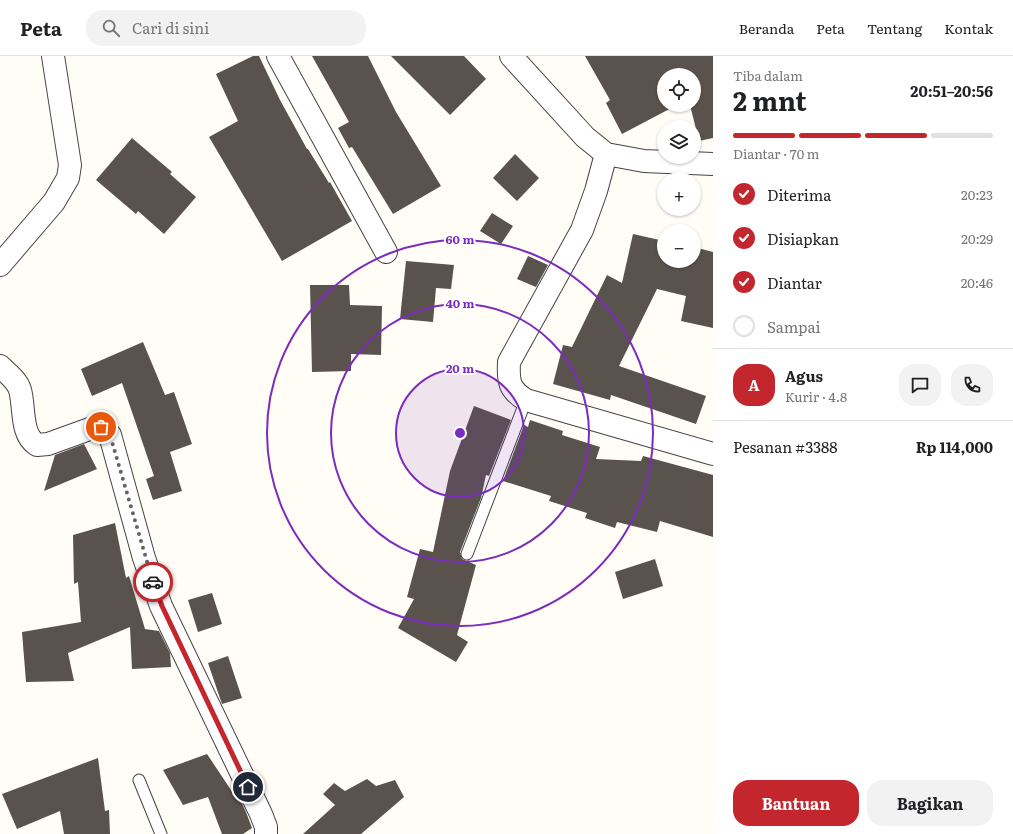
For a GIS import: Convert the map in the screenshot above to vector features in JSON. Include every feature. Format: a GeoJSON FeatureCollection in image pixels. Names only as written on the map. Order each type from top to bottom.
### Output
{"type":"FeatureCollection","features":[{"type":"Feature","properties":{"kind":"street"},"geometry":{"type":"LineString","coordinates":[[0,265],[54,202],[68,178],[69,158],[53,56]]}},
{"type":"Feature","properties":{"kind":"street"},"geometry":{"type":"LineString","coordinates":[[278,56],[386,252]]}},
{"type":"Feature","properties":{"kind":"street"},"geometry":{"type":"LineString","coordinates":[[511,56],[585,137],[606,154],[644,161],[713,164]]}},
{"type":"Feature","properties":{"kind":"street"},"geometry":{"type":"LineString","coordinates":[[606,154],[596,191],[582,230],[509,362],[508,374],[510,385],[516,394],[526,400],[713,454]]}},
{"type":"Feature","properties":{"kind":"street"},"geometry":{"type":"LineString","coordinates":[[0,366],[16,382],[20,389],[28,436],[37,445],[48,444],[95,427],[101,427],[110,435],[144,558],[162,606],[261,814],[266,827],[266,834]]}},
{"type":"Feature","properties":{"kind":"lane"},"geometry":{"type":"LineString","coordinates":[[467,554],[526,400]]}},
{"type":"Feature","properties":{"kind":"lane"},"geometry":{"type":"LineString","coordinates":[[139,780],[161,834]]}},
{"type":"Feature","properties":{"kind":"building"},"geometry":{"type":"Polygon","coordinates":[[[253,56],[259,56],[280,100],[307,149],[329,183],[330,182],[352,221],[282,261],[209,137],[238,121],[216,74],[253,56]]]}},
{"type":"Feature","properties":{"kind":"building"},"geometry":{"type":"Polygon","coordinates":[[[312,56],[368,56],[396,112],[441,186],[393,214],[352,147],[349,148],[338,128],[349,122],[312,56]]]}},
{"type":"Feature","properties":{"kind":"building"},"geometry":{"type":"Polygon","coordinates":[[[391,56],[464,56],[486,79],[450,115],[391,56]]]}},
{"type":"Feature","properties":{"kind":"building"},"geometry":{"type":"Polygon","coordinates":[[[585,56],[713,56],[713,138],[701,141],[701,120],[694,120],[692,112],[701,112],[701,68],[657,68],[657,112],[664,112],[622,134],[606,103],[610,100],[585,56]]]}},
{"type":"Feature","properties":{"kind":"building"},"geometry":{"type":"Polygon","coordinates":[[[132,138],[172,172],[170,174],[196,197],[164,234],[138,211],[136,214],[96,180],[132,138]]]}},
{"type":"Feature","properties":{"kind":"building"},"geometry":{"type":"Polygon","coordinates":[[[515,154],[539,178],[517,201],[493,178],[515,154]]]}},
{"type":"Feature","properties":{"kind":"building"},"geometry":{"type":"Polygon","coordinates":[[[492,213],[513,226],[501,244],[480,231],[492,213]]]}},
{"type":"Feature","properties":{"kind":"building"},"geometry":{"type":"Polygon","coordinates":[[[633,234],[657,239],[657,268],[701,268],[701,249],[713,252],[713,328],[681,321],[686,296],[657,289],[619,366],[706,396],[696,424],[611,395],[610,400],[553,384],[563,345],[572,347],[607,275],[622,283],[633,234]]]}},
{"type":"Feature","properties":{"kind":"building"},"geometry":{"type":"Polygon","coordinates":[[[528,256],[548,265],[536,287],[517,279],[528,256]]]}},
{"type":"Feature","properties":{"kind":"building"},"geometry":{"type":"Polygon","coordinates":[[[406,261],[454,265],[451,289],[436,288],[433,322],[400,319],[406,261]]]}},
{"type":"Feature","properties":{"kind":"building"},"geometry":{"type":"Polygon","coordinates":[[[310,285],[349,285],[350,305],[382,306],[381,355],[351,354],[351,371],[312,372],[310,285]]]}},
{"type":"Feature","properties":{"kind":"building"},"geometry":{"type":"Polygon","coordinates":[[[143,342],[165,395],[174,392],[192,444],[170,452],[182,491],[153,500],[146,479],[154,476],[122,383],[92,396],[81,369],[143,342]]]}},
{"type":"Feature","properties":{"kind":"building"},"geometry":{"type":"Polygon","coordinates":[[[474,406],[511,420],[489,476],[486,475],[481,498],[460,552],[462,559],[476,565],[457,635],[468,642],[456,662],[398,628],[414,599],[407,597],[420,549],[433,552],[450,471],[474,406]]]}},
{"type":"Feature","properties":{"kind":"building"},"geometry":{"type":"Polygon","coordinates":[[[530,420],[563,431],[562,435],[600,447],[596,459],[641,461],[643,456],[713,475],[713,537],[660,521],[657,532],[617,522],[615,528],[585,518],[587,513],[549,501],[551,496],[503,481],[524,425],[528,427],[530,420]]]}},
{"type":"Feature","properties":{"kind":"building"},"geometry":{"type":"Polygon","coordinates":[[[84,444],[97,469],[44,491],[55,455],[84,444]]]}},
{"type":"Feature","properties":{"kind":"building"},"geometry":{"type":"Polygon","coordinates":[[[115,523],[126,578],[129,576],[145,629],[159,631],[170,653],[171,667],[132,669],[130,627],[68,653],[74,681],[26,682],[22,632],[81,622],[78,582],[74,584],[73,535],[115,523]]]}},
{"type":"Feature","properties":{"kind":"building"},"geometry":{"type":"Polygon","coordinates":[[[655,559],[663,586],[623,599],[615,572],[655,559]]]}},
{"type":"Feature","properties":{"kind":"building"},"geometry":{"type":"Polygon","coordinates":[[[212,593],[222,624],[198,632],[188,600],[212,593]]]}},
{"type":"Feature","properties":{"kind":"building"},"geometry":{"type":"Polygon","coordinates":[[[228,656],[242,698],[222,704],[208,663],[228,656]]]}},
{"type":"Feature","properties":{"kind":"building"},"geometry":{"type":"Polygon","coordinates":[[[207,754],[235,796],[238,795],[246,812],[252,828],[243,834],[222,834],[208,797],[183,805],[163,770],[207,754]]]}},
{"type":"Feature","properties":{"kind":"building"},"geometry":{"type":"Polygon","coordinates":[[[98,758],[105,811],[109,810],[110,834],[64,834],[60,811],[17,829],[2,794],[98,758]]]}},
{"type":"Feature","properties":{"kind":"building"},"geometry":{"type":"Polygon","coordinates":[[[367,779],[376,786],[395,780],[404,797],[361,834],[303,834],[335,805],[323,794],[334,783],[345,791],[367,779]]]}},
{"type":"Feature","properties":{"kind":"way so far"},"geometry":{"type":"LineString","coordinates":[[101,427],[107,430],[110,435],[144,558],[153,582]]}},
{"type":"Feature","properties":{"kind":"route"},"geometry":{"type":"LineString","coordinates":[[153,582],[162,606],[248,787]]}}]}
